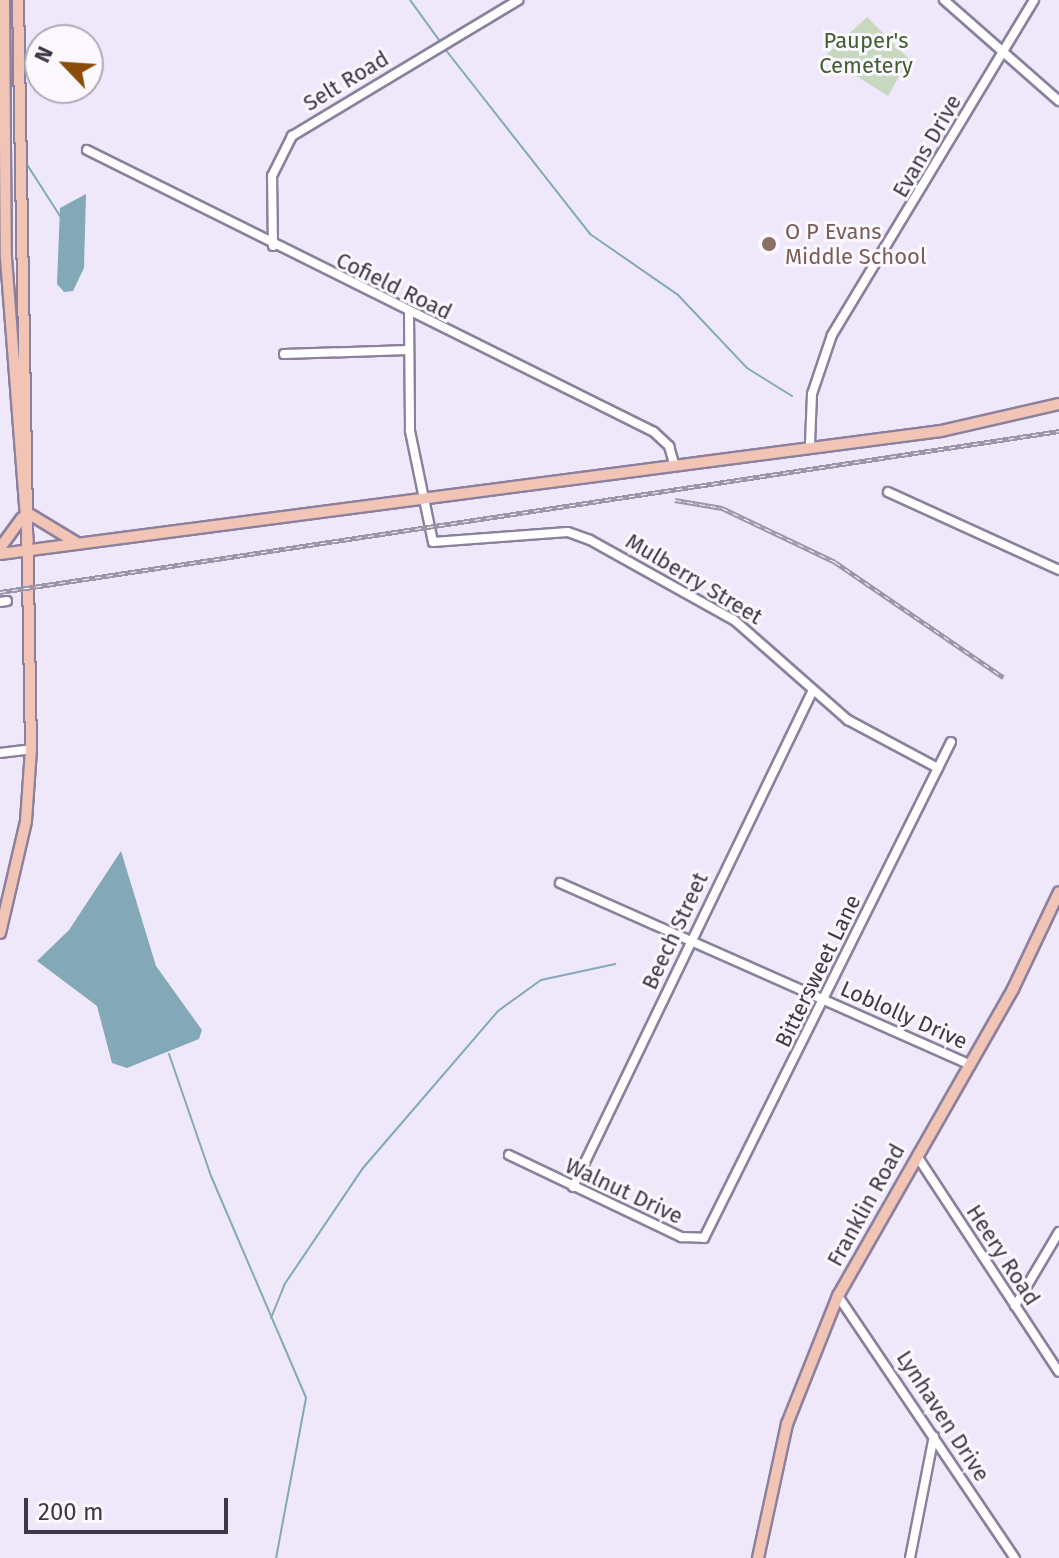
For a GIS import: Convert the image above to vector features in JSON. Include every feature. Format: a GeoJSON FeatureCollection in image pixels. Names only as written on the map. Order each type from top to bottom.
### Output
{"type":"FeatureCollection","features":[{"type":"Feature","properties":{"kind":"main road"},"geometry":{"type":"LineString","coordinates":[[0,933],[26,821],[31,749],[31,550],[6,258],[4,0]]}},
{"type":"Feature","properties":{"kind":"main road"},"geometry":{"type":"LineString","coordinates":[[0,551],[27,517],[18,0]]}},
{"type":"Feature","properties":{"kind":"main road"},"geometry":{"type":"LineString","coordinates":[[0,551],[79,544],[810,444],[941,431],[1059,404]]}},
{"type":"Feature","properties":{"kind":"main road"},"geometry":{"type":"LineString","coordinates":[[27,517],[79,544]]}},
{"type":"Feature","properties":{"kind":"main road","name":"Franklin Road"},"geometry":{"type":"LineString","coordinates":[[758,1558],[787,1424],[838,1296],[971,1065],[1059,892]]}},
{"type":"Feature","properties":{"kind":"street","name":"Selt Road"},"geometry":{"type":"LineString","coordinates":[[273,246],[272,176],[292,136],[518,0]]}},
{"type":"Feature","properties":{"kind":"street"},"geometry":{"type":"LineString","coordinates":[[944,0],[1059,101]]}},
{"type":"Feature","properties":{"kind":"street","name":"Evans Drive"},"geometry":{"type":"LineString","coordinates":[[810,444],[812,394],[832,335],[1034,0]]}},
{"type":"Feature","properties":{"kind":"street","name":"Cofield Road"},"geometry":{"type":"LineString","coordinates":[[87,150],[409,314],[660,435],[674,463]]}},
{"type":"Feature","properties":{"kind":"street"},"geometry":{"type":"LineString","coordinates":[[409,314],[408,350],[420,496]]}},
{"type":"Feature","properties":{"kind":"street"},"geometry":{"type":"LineString","coordinates":[[284,354],[408,350]]}},
{"type":"Feature","properties":{"kind":"street"},"geometry":{"type":"LineString","coordinates":[[888,492],[1059,570]]}},
{"type":"Feature","properties":{"kind":"street","name":"Mulberry Street"},"geometry":{"type":"LineString","coordinates":[[420,496],[439,544],[548,533],[590,540],[734,620],[812,692],[863,729],[938,768]]}},
{"type":"Feature","properties":{"kind":"street","name":"Beech Street"},"geometry":{"type":"LineString","coordinates":[[573,1187],[812,692]]}},
{"type":"Feature","properties":{"kind":"street","name":"Bittersweet Lane"},"geometry":{"type":"LineString","coordinates":[[716,1217],[951,742]]}},
{"type":"Feature","properties":{"kind":"street"},"geometry":{"type":"LineString","coordinates":[[0,753],[31,749]]}},
{"type":"Feature","properties":{"kind":"street","name":"Loblolly Drive"},"geometry":{"type":"LineString","coordinates":[[560,883],[971,1065]]}},
{"type":"Feature","properties":{"kind":"street","name":"Walnut Drive"},"geometry":{"type":"LineString","coordinates":[[509,1155],[689,1240],[704,1238],[716,1217]]}},
{"type":"Feature","properties":{"kind":"street","name":"Heery Road"},"geometry":{"type":"LineString","coordinates":[[917,1156],[1059,1372]]}},
{"type":"Feature","properties":{"kind":"street"},"geometry":{"type":"LineString","coordinates":[[1015,1306],[1059,1232]]}},
{"type":"Feature","properties":{"kind":"street","name":"Lynhaven Drive"},"geometry":{"type":"LineString","coordinates":[[838,1296],[1015,1558]]}},
{"type":"Feature","properties":{"kind":"street"},"geometry":{"type":"LineString","coordinates":[[910,1558],[934,1436]]}},
{"type":"Feature","properties":{"kind":"green space","name":"Pauper's Cemetery"},"geometry":{"type":"Polygon","coordinates":[[[867,17],[909,59],[888,96],[825,56],[867,17]]]}},
{"type":"Feature","properties":{"kind":"water"},"geometry":{"type":"Polygon","coordinates":[[[86,194],[84,268],[73,291],[64,292],[57,284],[60,208],[86,194]]]}},
{"type":"Feature","properties":{"kind":"water"},"geometry":{"type":"Polygon","coordinates":[[[121,851],[156,966],[202,1030],[199,1039],[127,1068],[112,1063],[97,1006],[37,961],[69,930],[121,851]]]}},
{"type":"Feature","properties":{"kind":"waterway"},"geometry":{"type":"LineString","coordinates":[[410,0],[439,40]]}},
{"type":"Feature","properties":{"kind":"waterway"},"geometry":{"type":"LineString","coordinates":[[445,49],[590,234],[678,295],[747,368],[792,396]]}},
{"type":"Feature","properties":{"kind":"waterway"},"geometry":{"type":"LineString","coordinates":[[26,163],[60,216]]}},
{"type":"Feature","properties":{"kind":"waterway"},"geometry":{"type":"LineString","coordinates":[[271,1318],[284,1285],[363,1168],[498,1011],[541,980],[615,964]]}},
{"type":"Feature","properties":{"kind":"waterway"},"geometry":{"type":"LineString","coordinates":[[169,1054],[211,1176],[306,1398],[276,1558]]}},
{"type":"Feature","properties":{"kind":"railway"},"geometry":{"type":"LineString","coordinates":[[0,592],[1059,431]]}},
{"type":"Feature","properties":{"kind":"railway"},"geometry":{"type":"LineString","coordinates":[[675,500],[722,508],[835,562],[1003,677]]}},
{"type":"Feature","properties":{"kind":"place","name":"O P Evans Middle School"},"geometry":{"type":"Point","coordinates":[769,244]}}]}
